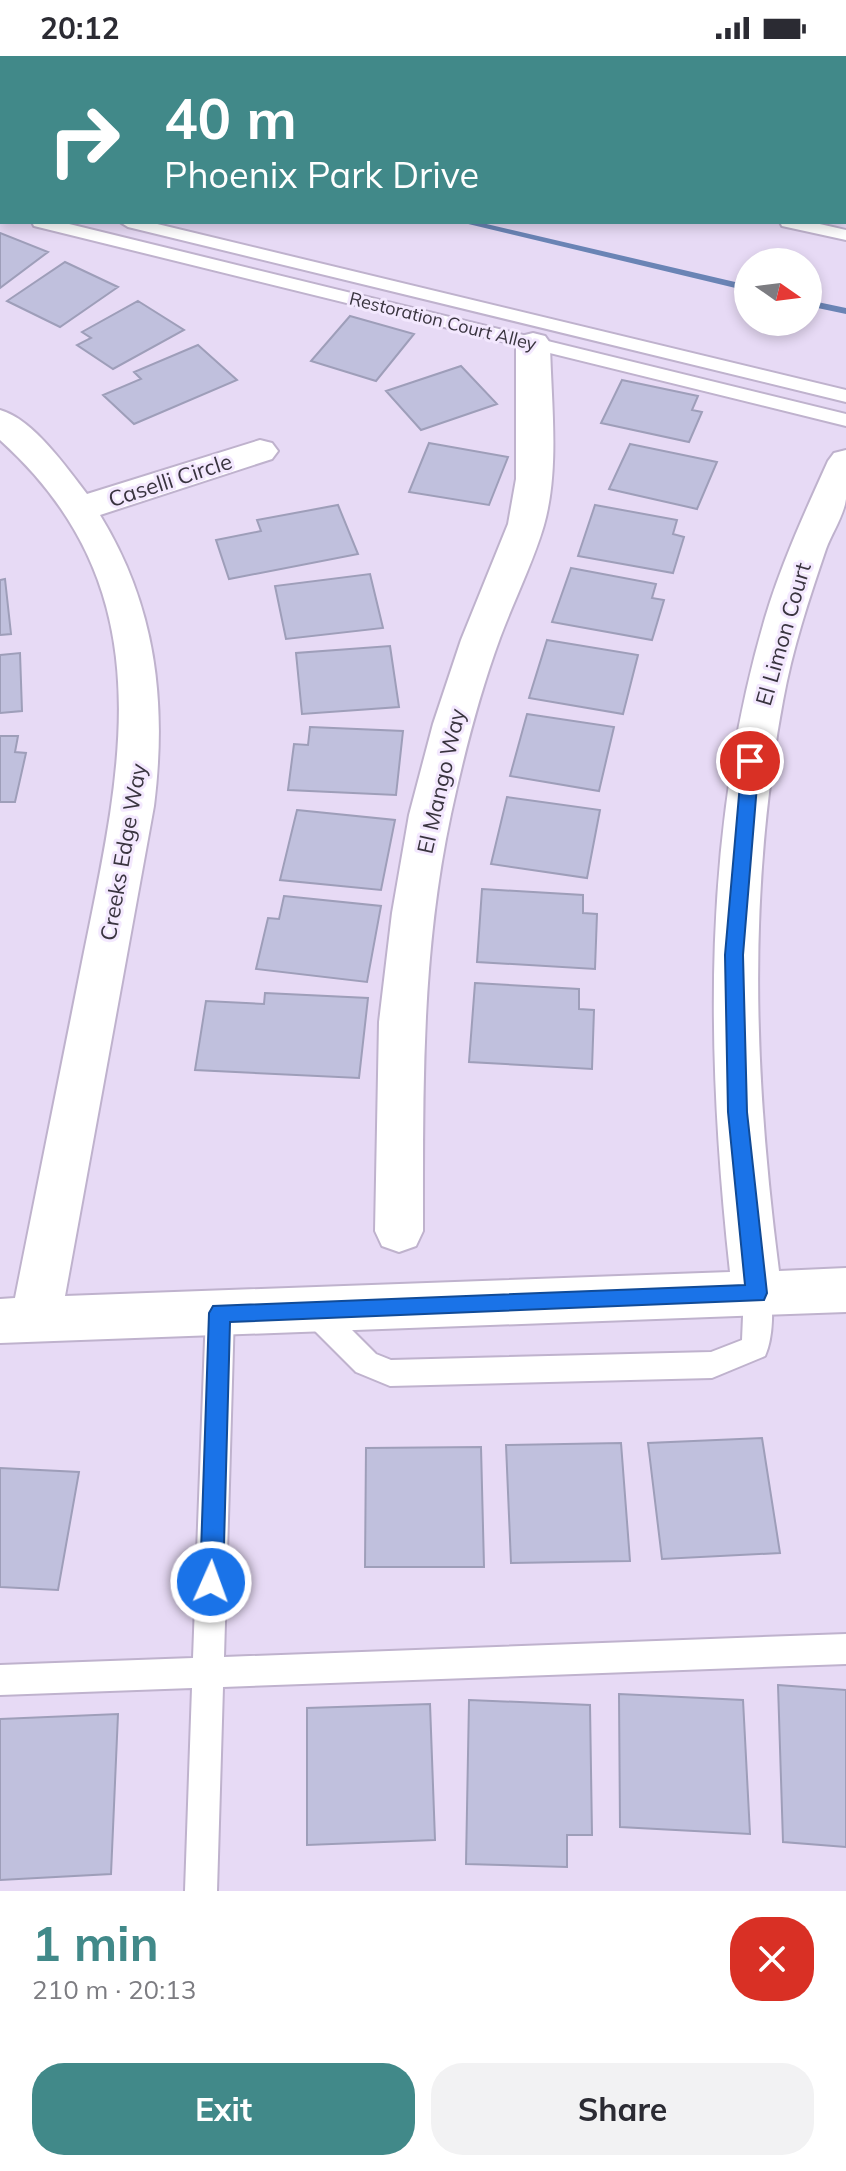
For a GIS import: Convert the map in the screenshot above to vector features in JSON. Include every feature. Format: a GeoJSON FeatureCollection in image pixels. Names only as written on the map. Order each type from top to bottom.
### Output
{"type":"FeatureCollection","features":[{"type":"Feature","properties":{"kind":"street","name":"El Mango Way"},"geometry":{"type":"LineString","coordinates":[[399,1231],[401,1022],[413,913],[430,815],[453,724],[480,640],[526,524],[534,479],[533,343]]}},
{"type":"Feature","properties":{"kind":"street","name":"Creeks Edge Way"},"geometry":{"type":"LineString","coordinates":[[0,421],[52,472],[80,509],[107,557],[127,610],[139,677],[140,751],[133,806],[18,1320]]}},
{"type":"Feature","properties":{"kind":"street","name":"Caselli Circle"},"geometry":{"type":"LineString","coordinates":[[80,509],[260,451]]}},
{"type":"Feature","properties":{"kind":"street","name":"El Limon Court"},"geometry":{"type":"LineString","coordinates":[[757,1293],[738,1112],[734,955],[743,820],[750,761],[775,645],[799,570],[846,461]]}},
{"type":"Feature","properties":{"kind":"street"},"geometry":{"type":"LineString","coordinates":[[18,1320],[846,1290]]}},
{"type":"Feature","properties":{"kind":"lane","name":"Restoration Court Alley"},"geometry":{"type":"LineString","coordinates":[[48,224],[846,420]]}},
{"type":"Feature","properties":{"kind":"lane"},"geometry":{"type":"LineString","coordinates":[[136,224],[846,396]]}},
{"type":"Feature","properties":{"kind":"lane"},"geometry":{"type":"LineString","coordinates":[[797,224],[846,235]]}},
{"type":"Feature","properties":{"kind":"lane"},"geometry":{"type":"LineString","coordinates":[[312,1309],[366,1363],[390,1373],[712,1365],[755,1347],[757,1293]]}},
{"type":"Feature","properties":{"kind":"lane"},"geometry":{"type":"LineString","coordinates":[[201,1891],[220,1313]]}},
{"type":"Feature","properties":{"kind":"lane"},"geometry":{"type":"LineString","coordinates":[[0,1680],[846,1649]]}},
{"type":"Feature","properties":{"kind":"building"},"geometry":{"type":"Polygon","coordinates":[[[0,233],[48,252],[0,288],[0,233]]]}},
{"type":"Feature","properties":{"kind":"building"},"geometry":{"type":"Polygon","coordinates":[[[65,262],[118,287],[60,327],[7,301],[65,262]]]}},
{"type":"Feature","properties":{"kind":"building"},"geometry":{"type":"Polygon","coordinates":[[[138,301],[184,330],[113,369],[77,345],[91,338],[82,332],[138,301]]]}},
{"type":"Feature","properties":{"kind":"building"},"geometry":{"type":"Polygon","coordinates":[[[350,316],[414,334],[376,381],[311,361],[350,316]]]}},
{"type":"Feature","properties":{"kind":"building"},"geometry":{"type":"Polygon","coordinates":[[[198,345],[237,380],[134,424],[103,395],[141,379],[134,372],[198,345]]]}},
{"type":"Feature","properties":{"kind":"building"},"geometry":{"type":"Polygon","coordinates":[[[461,366],[497,404],[421,430],[386,391],[461,366]]]}},
{"type":"Feature","properties":{"kind":"building"},"geometry":{"type":"Polygon","coordinates":[[[622,380],[698,396],[692,410],[702,412],[689,442],[601,423],[622,380]]]}},
{"type":"Feature","properties":{"kind":"building"},"geometry":{"type":"Polygon","coordinates":[[[429,443],[508,457],[489,505],[409,492],[429,443]]]}},
{"type":"Feature","properties":{"kind":"building"},"geometry":{"type":"Polygon","coordinates":[[[630,444],[717,462],[697,509],[609,489],[630,444]]]}},
{"type":"Feature","properties":{"kind":"building"},"geometry":{"type":"Polygon","coordinates":[[[338,505],[358,554],[229,579],[216,540],[261,531],[257,520],[338,505]]]}},
{"type":"Feature","properties":{"kind":"building"},"geometry":{"type":"Polygon","coordinates":[[[595,505],[677,520],[673,534],[684,537],[673,573],[578,556],[595,505]]]}},
{"type":"Feature","properties":{"kind":"building"},"geometry":{"type":"Polygon","coordinates":[[[571,568],[656,584],[652,598],[664,600],[652,640],[552,622],[571,568]]]}},
{"type":"Feature","properties":{"kind":"building"},"geometry":{"type":"Polygon","coordinates":[[[370,574],[383,628],[286,639],[275,586],[370,574]]]}},
{"type":"Feature","properties":{"kind":"building"},"geometry":{"type":"Polygon","coordinates":[[[5,579],[11,634],[0,635],[0,580],[5,579]]]}},
{"type":"Feature","properties":{"kind":"building"},"geometry":{"type":"Polygon","coordinates":[[[547,640],[638,655],[623,714],[529,698],[547,640]]]}},
{"type":"Feature","properties":{"kind":"building"},"geometry":{"type":"Polygon","coordinates":[[[390,646],[399,707],[302,714],[296,653],[390,646]]]}},
{"type":"Feature","properties":{"kind":"building"},"geometry":{"type":"Polygon","coordinates":[[[20,653],[22,711],[0,713],[0,655],[20,653]]]}},
{"type":"Feature","properties":{"kind":"building"},"geometry":{"type":"Polygon","coordinates":[[[527,714],[614,727],[599,791],[510,776],[527,714]]]}},
{"type":"Feature","properties":{"kind":"building"},"geometry":{"type":"Polygon","coordinates":[[[310,727],[403,731],[396,795],[288,790],[294,744],[308,745],[310,727]]]}},
{"type":"Feature","properties":{"kind":"building"},"geometry":{"type":"Polygon","coordinates":[[[0,736],[18,736],[15,752],[26,753],[15,802],[0,802],[0,736]]]}},
{"type":"Feature","properties":{"kind":"building"},"geometry":{"type":"Polygon","coordinates":[[[507,797],[600,810],[587,878],[491,864],[507,797]]]}},
{"type":"Feature","properties":{"kind":"building"},"geometry":{"type":"Polygon","coordinates":[[[297,810],[395,820],[381,890],[280,880],[297,810]]]}},
{"type":"Feature","properties":{"kind":"building"},"geometry":{"type":"Polygon","coordinates":[[[482,889],[583,895],[583,913],[597,914],[595,969],[477,962],[482,889]]]}},
{"type":"Feature","properties":{"kind":"building"},"geometry":{"type":"Polygon","coordinates":[[[284,896],[381,906],[367,982],[256,969],[268,918],[279,919],[284,896]]]}},
{"type":"Feature","properties":{"kind":"building"},"geometry":{"type":"Polygon","coordinates":[[[475,983],[579,989],[579,1009],[594,1010],[592,1069],[469,1062],[475,983]]]}},
{"type":"Feature","properties":{"kind":"building"},"geometry":{"type":"Polygon","coordinates":[[[265,993],[368,998],[359,1078],[195,1070],[206,1001],[264,1004],[265,993]]]}},
{"type":"Feature","properties":{"kind":"building"},"geometry":{"type":"Polygon","coordinates":[[[762,1438],[780,1553],[662,1559],[648,1443],[762,1438]]]}},
{"type":"Feature","properties":{"kind":"building"},"geometry":{"type":"Polygon","coordinates":[[[621,1443],[630,1561],[511,1563],[506,1445],[621,1443]]]}},
{"type":"Feature","properties":{"kind":"building"},"geometry":{"type":"Polygon","coordinates":[[[481,1447],[484,1567],[365,1567],[366,1448],[481,1447]]]}},
{"type":"Feature","properties":{"kind":"building"},"geometry":{"type":"Polygon","coordinates":[[[0,1468],[79,1472],[58,1590],[0,1587],[0,1468]]]}},
{"type":"Feature","properties":{"kind":"building"},"geometry":{"type":"Polygon","coordinates":[[[778,1685],[846,1690],[846,1847],[783,1842],[778,1685]]]}},
{"type":"Feature","properties":{"kind":"building"},"geometry":{"type":"Polygon","coordinates":[[[619,1694],[743,1700],[750,1834],[620,1827],[619,1694]]]}},
{"type":"Feature","properties":{"kind":"building"},"geometry":{"type":"Polygon","coordinates":[[[469,1700],[590,1705],[592,1835],[567,1835],[567,1867],[466,1864],[469,1700]]]}},
{"type":"Feature","properties":{"kind":"building"},"geometry":{"type":"Polygon","coordinates":[[[430,1704],[435,1840],[307,1845],[307,1708],[430,1704]]]}},
{"type":"Feature","properties":{"kind":"building"},"geometry":{"type":"Polygon","coordinates":[[[118,1714],[111,1874],[0,1880],[0,1719],[118,1714]]]}},
{"type":"Feature","properties":{"kind":"waterway"},"geometry":{"type":"LineString","coordinates":[[474,224],[734,285]]}},
{"type":"Feature","properties":{"kind":"waterway"},"geometry":{"type":"LineString","coordinates":[[822,306],[846,311]]}},
{"type":"Feature","properties":{"kind":"route"},"geometry":{"type":"LineString","coordinates":[[211,1582],[220,1313],[757,1293],[738,1112],[734,955],[750,761]]}}]}
